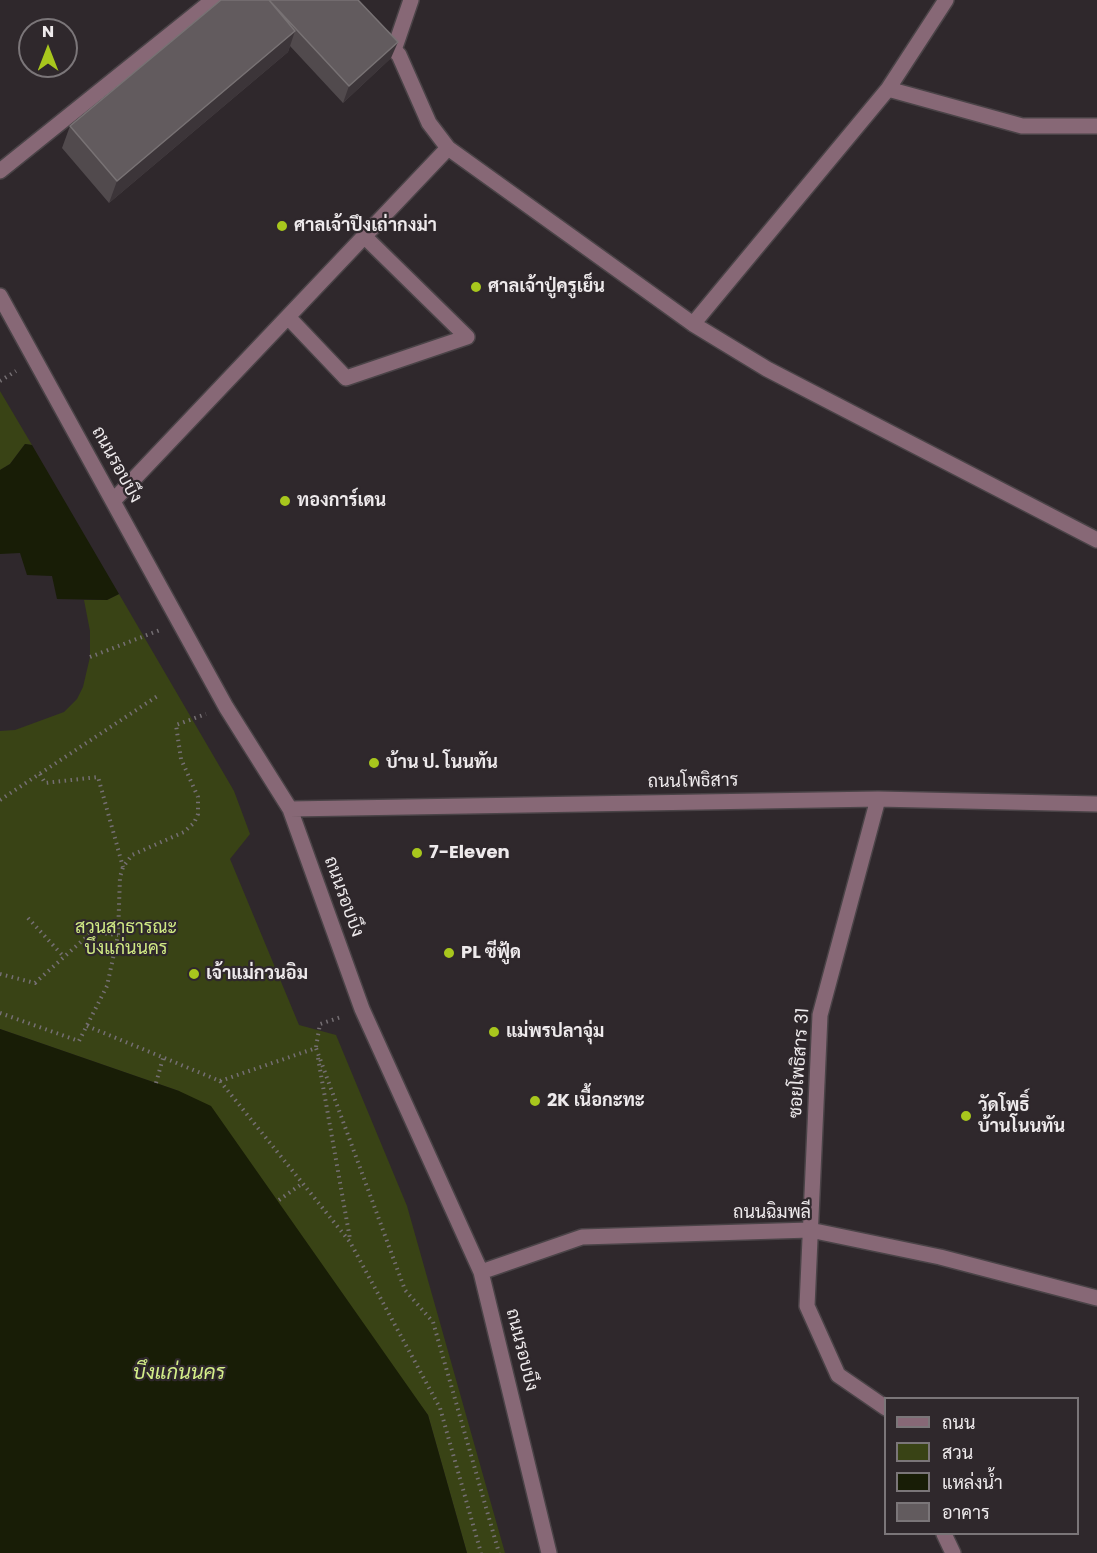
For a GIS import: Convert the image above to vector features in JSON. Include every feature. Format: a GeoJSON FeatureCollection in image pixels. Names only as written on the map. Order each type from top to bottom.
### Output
{"type":"FeatureCollection","features":[{"type":"Feature","properties":{"kind":"street"},"geometry":{"type":"LineString","coordinates":[[0,171],[213,0]]}},
{"type":"Feature","properties":{"kind":"street"},"geometry":{"type":"LineString","coordinates":[[394,50],[411,0]]}},
{"type":"Feature","properties":{"kind":"street"},"geometry":{"type":"LineString","coordinates":[[693,324],[888,89],[946,0]]}},
{"type":"Feature","properties":{"kind":"street"},"geometry":{"type":"LineString","coordinates":[[371,24],[399,55],[429,123],[448,148],[693,324],[767,369],[1097,540]]}},
{"type":"Feature","properties":{"kind":"street"},"geometry":{"type":"LineString","coordinates":[[888,89],[1022,126],[1097,126]]}},
{"type":"Feature","properties":{"kind":"street"},"geometry":{"type":"LineString","coordinates":[[113,501],[448,148]]}},
{"type":"Feature","properties":{"kind":"street"},"geometry":{"type":"LineString","coordinates":[[288,317],[346,378],[467,337],[364,236]]}},
{"type":"Feature","properties":{"kind":"street","name":"ถนนรอบบึง"},"geometry":{"type":"LineString","coordinates":[[0,296],[226,707],[291,809],[362,1010],[481,1272],[549,1553]]}},
{"type":"Feature","properties":{"kind":"street","name":"ถนนโพธิสาร"},"geometry":{"type":"LineString","coordinates":[[291,809],[878,799],[1097,804]]}},
{"type":"Feature","properties":{"kind":"street","name":"ซอยโพธิสาร 31"},"geometry":{"type":"LineString","coordinates":[[878,799],[820,1015],[807,1306],[838,1375],[884,1407]]}},
{"type":"Feature","properties":{"kind":"street","name":"ถนนฉิมพลี"},"geometry":{"type":"LineString","coordinates":[[481,1272],[582,1237],[810,1230],[940,1257],[1097,1298]]}},
{"type":"Feature","properties":{"kind":"street"},"geometry":{"type":"LineString","coordinates":[[945,1535],[953,1553]]}},
{"type":"Feature","properties":{"kind":"path"},"geometry":{"type":"LineString","coordinates":[[90,657],[180,622]]}},
{"type":"Feature","properties":{"kind":"path"},"geometry":{"type":"LineString","coordinates":[[0,800],[159,695]]}},
{"type":"Feature","properties":{"kind":"path"},"geometry":{"type":"LineString","coordinates":[[0,1013],[79,1041],[108,986],[118,936],[120,877],[123,867],[132,855],[184,832],[194,823],[198,814],[198,797],[181,759],[176,725],[226,707]]}},
{"type":"Feature","properties":{"kind":"path"},"geometry":{"type":"LineString","coordinates":[[40,774],[45,783],[98,777],[123,867]]}},
{"type":"Feature","properties":{"kind":"path"},"geometry":{"type":"LineString","coordinates":[[28,918],[64,957]]}},
{"type":"Feature","properties":{"kind":"path"},"geometry":{"type":"LineString","coordinates":[[0,975],[35,983],[92,932],[118,936]]}},
{"type":"Feature","properties":{"kind":"path"},"geometry":{"type":"LineString","coordinates":[[350,1242],[316,1048],[320,1024],[362,1010]]}},
{"type":"Feature","properties":{"kind":"path"},"geometry":{"type":"LineString","coordinates":[[87,1026],[220,1081],[350,1242],[440,1408],[481,1553]]}},
{"type":"Feature","properties":{"kind":"path"},"geometry":{"type":"LineString","coordinates":[[220,1081],[316,1048]]}},
{"type":"Feature","properties":{"kind":"path"},"geometry":{"type":"LineString","coordinates":[[316,1048],[405,1290],[433,1322],[499,1553]]}},
{"type":"Feature","properties":{"kind":"path"},"geometry":{"type":"LineString","coordinates":[[156,1083],[163,1058]]}},
{"type":"Feature","properties":{"kind":"path"},"geometry":{"type":"LineString","coordinates":[[279,1200],[303,1183]]}},
{"type":"Feature","properties":{"kind":"green space"},"geometry":{"type":"Polygon","coordinates":[[[0,391],[32,445],[25,444],[10,464],[0,470],[0,391]]]}},
{"type":"Feature","properties":{"kind":"green space","name":"สวนสาธารณะ บึงแก่นนคร"},"geometry":{"type":"Polygon","coordinates":[[[119,594],[234,791],[250,834],[230,859],[299,1025],[336,1035],[407,1206],[505,1553],[467,1553],[428,1415],[179,1091],[0,1029],[0,731],[15,730],[64,712],[77,699],[83,687],[90,657],[90,631],[84,600],[107,600],[119,594]]]}},
{"type":"Feature","properties":{"kind":"water"},"geometry":{"type":"Polygon","coordinates":[[[25,444],[32,445],[119,594],[107,600],[57,599],[52,576],[27,575],[20,553],[0,554],[0,470],[10,464],[25,444]]]}},
{"type":"Feature","properties":{"kind":"water","name":"บึงแก่นนคร"},"geometry":{"type":"Polygon","coordinates":[[[0,1029],[179,1091],[211,1106],[428,1415],[467,1553],[0,1553],[0,1029]]]}},
{"type":"Feature","properties":{"kind":"building"},"geometry":{"type":"Polygon","coordinates":[[[221,0],[269,0],[295,31],[117,181],[70,126],[221,0]]]}},
{"type":"Feature","properties":{"kind":"building"},"geometry":{"type":"Polygon","coordinates":[[[269,0],[358,0],[398,42],[349,86],[269,0]]]}},
{"type":"Feature","properties":{"kind":"place","name":"ศาลเจ้าปึงเถ่ากงม่า"},"geometry":{"type":"Point","coordinates":[282,226]}},
{"type":"Feature","properties":{"kind":"place","name":"ศาลเจ้าปู่ครูเย็น"},"geometry":{"type":"Point","coordinates":[476,287]}},
{"type":"Feature","properties":{"kind":"place","name":"ทองการ์เดน"},"geometry":{"type":"Point","coordinates":[285,501]}},
{"type":"Feature","properties":{"kind":"place","name":"บ้าน ป. โนนทัน"},"geometry":{"type":"Point","coordinates":[374,763]}},
{"type":"Feature","properties":{"kind":"place","name":"7-Eleven"},"geometry":{"type":"Point","coordinates":[417,853]}},
{"type":"Feature","properties":{"kind":"place","name":"PL ซีฟู้ด"},"geometry":{"type":"Point","coordinates":[449,953]}},
{"type":"Feature","properties":{"kind":"place","name":"เจ้าแม่กวนอิม"},"geometry":{"type":"Point","coordinates":[194,974]}},
{"type":"Feature","properties":{"kind":"place","name":"แม่พรปลาจุ่ม"},"geometry":{"type":"Point","coordinates":[494,1032]}},
{"type":"Feature","properties":{"kind":"place","name":"2K เนื้อกะทะ"},"geometry":{"type":"Point","coordinates":[535,1101]}},
{"type":"Feature","properties":{"kind":"place","name":"วัดโพธิ์ บ้านโนนทัน"},"geometry":{"type":"Point","coordinates":[966,1116]}}]}
